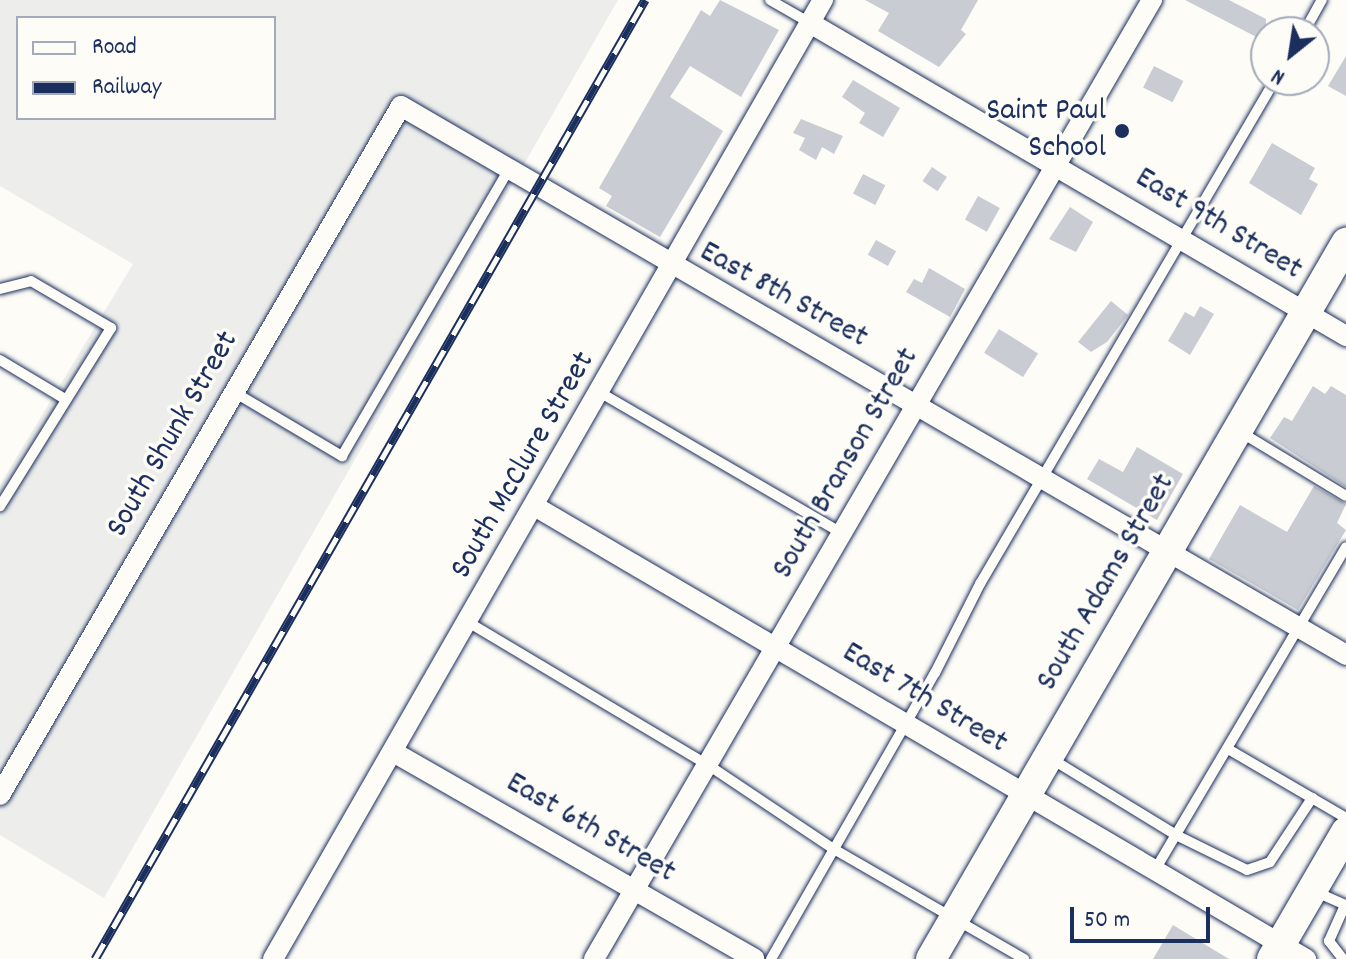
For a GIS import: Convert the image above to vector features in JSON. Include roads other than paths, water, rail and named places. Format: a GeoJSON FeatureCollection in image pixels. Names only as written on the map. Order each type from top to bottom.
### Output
{"type":"FeatureCollection","features":[{"type":"Feature","properties":{"kind":"main road","name":"South Adams Street"},"geometry":{"type":"LineString","coordinates":[[931,959],[1346,243]]}},
{"type":"Feature","properties":{"kind":"main road"},"geometry":{"type":"LineString","coordinates":[[1286,954],[1312,891],[1346,832]]}},
{"type":"Feature","properties":{"kind":"street","name":"South McClure Street"},"geometry":{"type":"LineString","coordinates":[[273,959],[673,269],[823,0]]}},
{"type":"Feature","properties":{"kind":"street","name":"South Branson Street"},"geometry":{"type":"LineString","coordinates":[[594,959],[1152,0]]}},
{"type":"Feature","properties":{"kind":"street","name":"East 9th Street"},"geometry":{"type":"LineString","coordinates":[[810,23],[1346,336]]}},
{"type":"Feature","properties":{"kind":"street","name":"East 8th Street"},"geometry":{"type":"LineString","coordinates":[[401,106],[673,269],[916,405],[1346,655]]}},
{"type":"Feature","properties":{"kind":"street","name":"South Shunk Street"},"geometry":{"type":"LineString","coordinates":[[0,795],[401,106]]}},
{"type":"Feature","properties":{"kind":"street","name":"East 7th Street"},"geometry":{"type":"LineString","coordinates":[[536,507],[1155,870],[1286,954]]}},
{"type":"Feature","properties":{"kind":"street","name":"East 6th Street"},"geometry":{"type":"LineString","coordinates":[[395,753],[754,959]]}},
{"type":"Feature","properties":{"kind":"lane"},"geometry":{"type":"LineString","coordinates":[[770,0],[810,23]]}},
{"type":"Feature","properties":{"kind":"lane"},"geometry":{"type":"LineString","coordinates":[[771,959],[906,723],[980,584],[1045,480],[1266,96]]}},
{"type":"Feature","properties":{"kind":"lane"},"geometry":{"type":"LineString","coordinates":[[234,392],[342,456],[508,171]]}},
{"type":"Feature","properties":{"kind":"lane"},"geometry":{"type":"LineString","coordinates":[[0,289],[31,281],[111,328],[0,506]]}},
{"type":"Feature","properties":{"kind":"lane"},"geometry":{"type":"LineString","coordinates":[[0,360],[65,399]]}},
{"type":"Feature","properties":{"kind":"lane"},"geometry":{"type":"LineString","coordinates":[[601,393],[842,533]]}},
{"type":"Feature","properties":{"kind":"lane"},"geometry":{"type":"LineString","coordinates":[[1237,430],[1346,496]]}},
{"type":"Feature","properties":{"kind":"lane"},"geometry":{"type":"LineString","coordinates":[[1155,870],[1301,629],[1346,547]]}},
{"type":"Feature","properties":{"kind":"lane"},"geometry":{"type":"LineString","coordinates":[[468,622],[708,765],[832,848],[1024,959]]}},
{"type":"Feature","properties":{"kind":"lane"},"geometry":{"type":"LineString","coordinates":[[1228,749],[1346,818]]}},
{"type":"Feature","properties":{"kind":"lane"},"geometry":{"type":"LineString","coordinates":[[1048,757],[1176,835],[1247,870],[1270,862],[1312,798]]}},
{"type":"Feature","properties":{"kind":"lane"},"geometry":{"type":"LineString","coordinates":[[1312,891],[1345,906],[1329,941],[1343,959]]}},
{"type":"Feature","properties":{"kind":"railway"},"geometry":{"type":"LineString","coordinates":[[95,959],[645,0]]}},
{"type":"Feature","properties":{"kind":"place","name":"Saint Paul School"},"geometry":{"type":"Point","coordinates":[1122,131]}}]}
